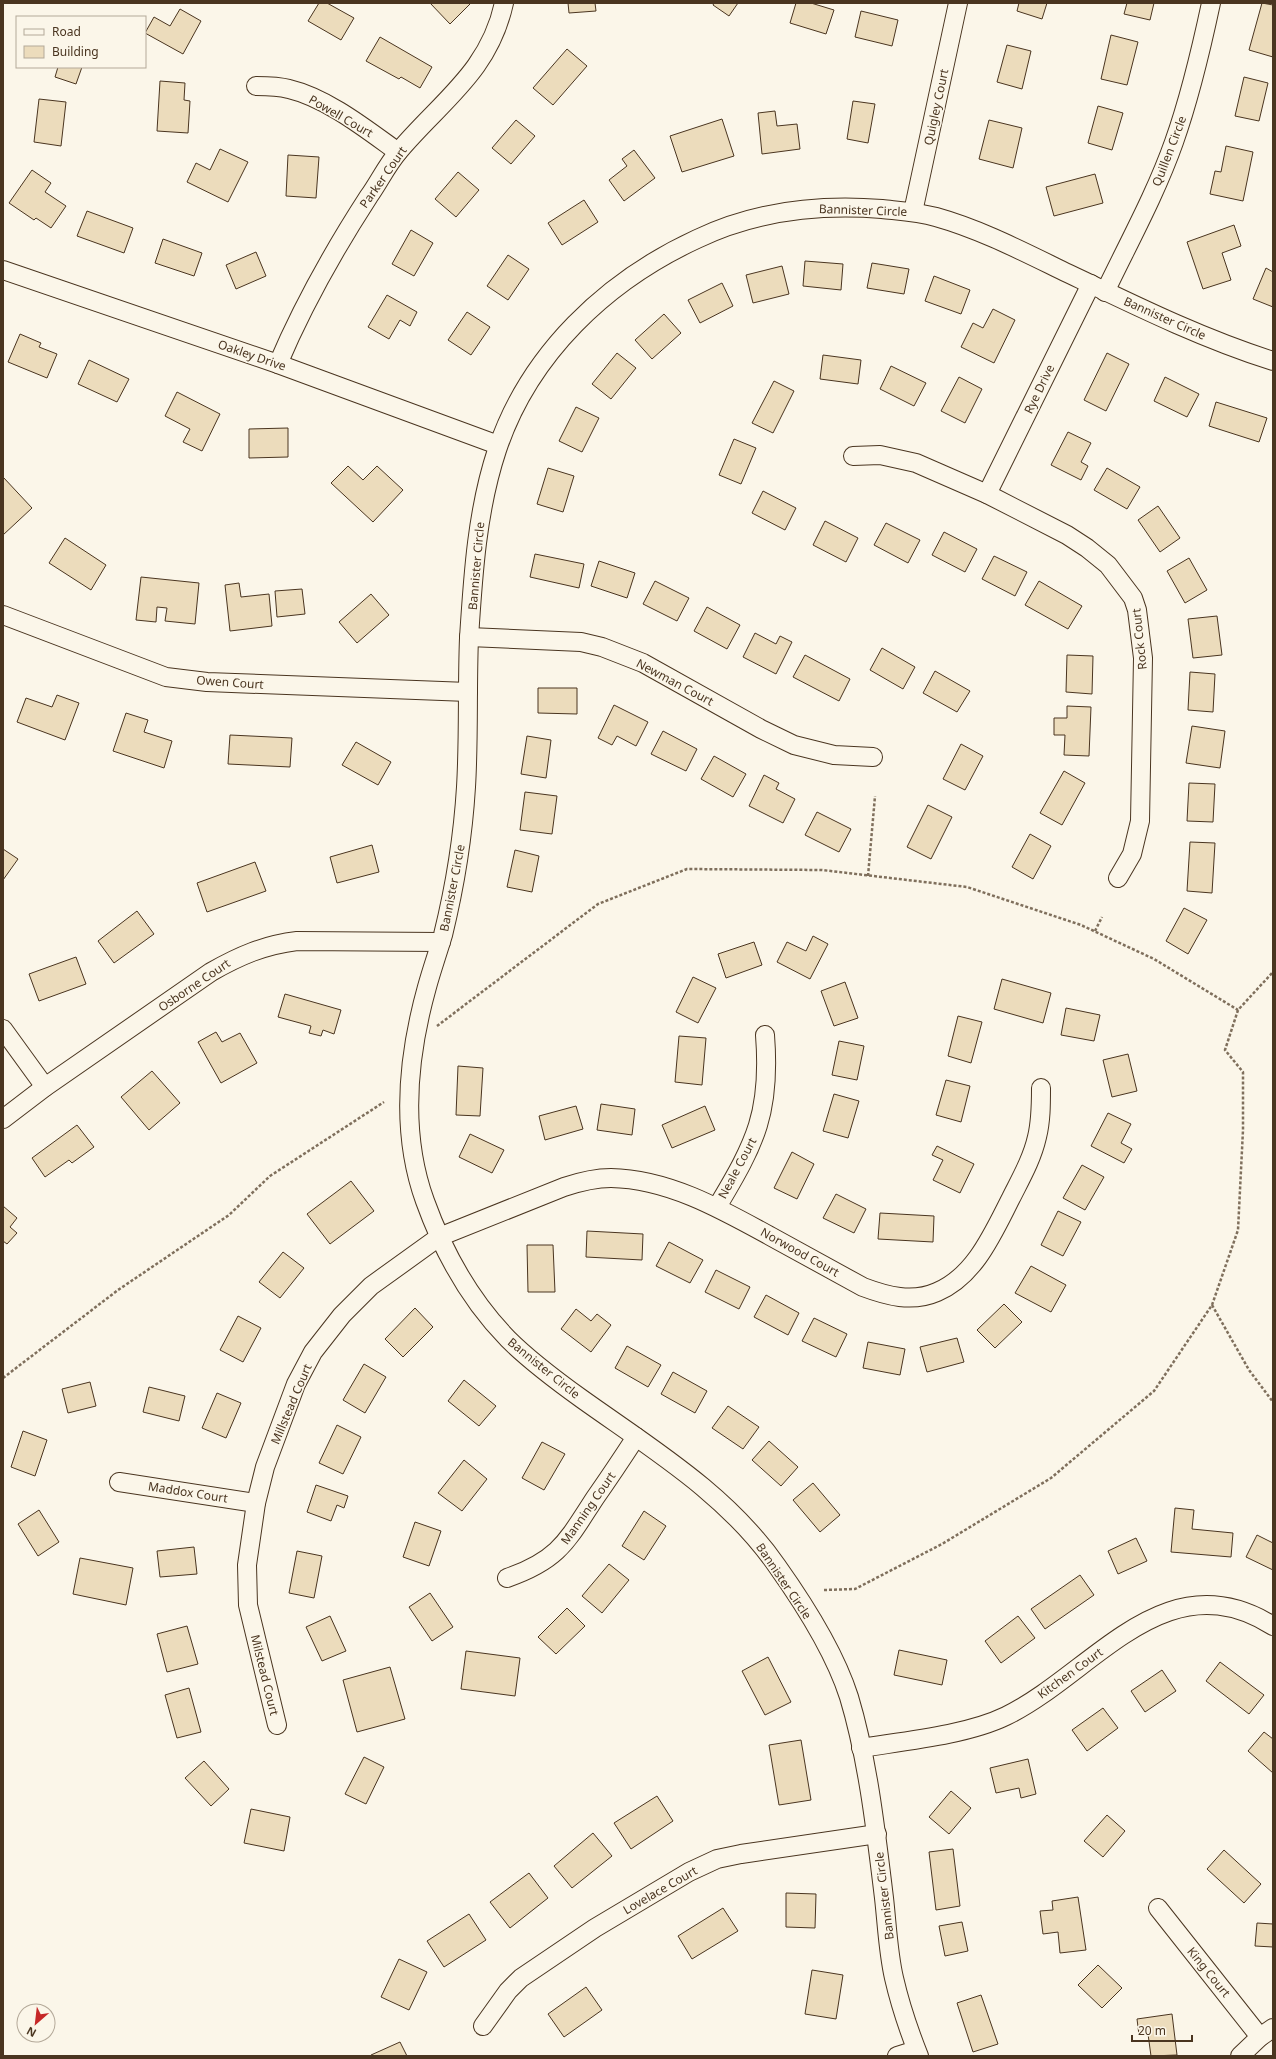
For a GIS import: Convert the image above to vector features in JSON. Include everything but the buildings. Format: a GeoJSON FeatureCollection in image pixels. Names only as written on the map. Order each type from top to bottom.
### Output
{"type":"FeatureCollection","features":[{"type":"Feature","properties":{"kind":"street","name":"Parker Court"},"geometry":{"type":"LineString","coordinates":[[278,364],[296,320],[334,251],[398,152],[454,95],[471,74],[489,45],[501,15],[504,3]]}},
{"type":"Feature","properties":{"kind":"street","name":"Quigley Court"},"geometry":{"type":"LineString","coordinates":[[913,212],[958,3]]}},
{"type":"Feature","properties":{"kind":"street","name":"Quillen Circle"},"geometry":{"type":"LineString","coordinates":[[1098,288],[1149,201],[1174,143],[1202,44],[1211,3]]}},
{"type":"Feature","properties":{"kind":"street","name":"Powell Court"},"geometry":{"type":"LineString","coordinates":[[256,86],[290,89],[306,95],[352,120],[398,152]]}},
{"type":"Feature","properties":{"kind":"street","name":"Bannister Circle"},"geometry":{"type":"LineString","coordinates":[[918,2053],[893,1976],[877,1834],[861,1748],[847,1689],[833,1659],[779,1568],[748,1530],[700,1482],[550,1376],[505,1336],[476,1301],[439,1237],[422,1194],[413,1154],[410,1108],[410,1074],[416,1034],[427,986],[441,942],[450,906],[463,829],[469,736],[468,692],[470,637],[479,525],[488,480],[498,445],[515,407],[549,352],[578,320],[622,282],[659,257],[705,235],[743,220],[775,213],[816,208],[862,208],[913,212],[935,216],[1008,244],[1098,288],[1194,331],[1244,352],[1273,361]]}},
{"type":"Feature","properties":{"kind":"street","name":"Oakley Drive"},"geometry":{"type":"LineString","coordinates":[[3,270],[278,364],[498,445]]}},
{"type":"Feature","properties":{"kind":"street","name":"Rye Drive"},"geometry":{"type":"LineString","coordinates":[[987,494],[1098,288]]}},
{"type":"Feature","properties":{"kind":"street","name":"Rock Court"},"geometry":{"type":"LineString","coordinates":[[853,456],[880,455],[894,457],[916,464],[987,494],[1067,535],[1087,548],[1116,574],[1133,598],[1137,610],[1143,658],[1140,821],[1132,854],[1118,878]]}},
{"type":"Feature","properties":{"kind":"street","name":"Owen Court"},"geometry":{"type":"LineString","coordinates":[[3,615],[166,677],[207,682],[468,692]]}},
{"type":"Feature","properties":{"kind":"street","name":"Newman Court"},"geometry":{"type":"LineString","coordinates":[[470,637],[581,642],[602,647],[643,663],[761,729],[794,745],[834,755],[873,757]]}},
{"type":"Feature","properties":{"kind":"street","name":"Osborne Court"},"geometry":{"type":"LineString","coordinates":[[3,1120],[45,1087],[211,972],[238,957],[275,943],[297,941],[441,942]]}},
{"type":"Feature","properties":{"kind":"street"},"geometry":{"type":"LineString","coordinates":[[3,1029],[45,1087]]}},
{"type":"Feature","properties":{"kind":"street","name":"Neale Court"},"geometry":{"type":"LineString","coordinates":[[717,1207],[751,1148],[760,1124],[766,1098],[767,1064],[765,1035]]}},
{"type":"Feature","properties":{"kind":"street","name":"Norwood Court"},"geometry":{"type":"LineString","coordinates":[[439,1237],[564,1187],[598,1179],[612,1178],[644,1182],[690,1196],[717,1207],[863,1286],[887,1296],[904,1298],[936,1293],[952,1284],[968,1270],[983,1251],[1002,1216],[1029,1162],[1037,1137],[1041,1118],[1041,1088]]}},
{"type":"Feature","properties":{"kind":"street","name":"Millstead Court"},"geometry":{"type":"LineString","coordinates":[[252,1624],[246,1587],[256,1503],[265,1467],[296,1384],[313,1352],[342,1315],[371,1286],[439,1237]]}},
{"type":"Feature","properties":{"kind":"street","name":"Manning Court"},"geometry":{"type":"LineString","coordinates":[[508,1578],[551,1557],[565,1544],[636,1437]]}},
{"type":"Feature","properties":{"kind":"street","name":"Maddox Court"},"geometry":{"type":"LineString","coordinates":[[120,1482],[256,1503]]}},
{"type":"Feature","properties":{"kind":"street","name":"Kitchen Court"},"geometry":{"type":"LineString","coordinates":[[861,1748],[923,1739],[989,1723],[1006,1716],[1027,1704],[1111,1643],[1150,1619],[1166,1612],[1191,1606],[1219,1605],[1254,1615],[1273,1626]]}},
{"type":"Feature","properties":{"kind":"street","name":"Milstead Court"},"geometry":{"type":"LineString","coordinates":[[252,1624],[277,1725]]}},
{"type":"Feature","properties":{"kind":"street","name":"Lovelace Court"},"geometry":{"type":"LineString","coordinates":[[483,2026],[508,1991],[521,1978],[595,1928],[689,1872],[717,1859],[741,1854],[877,1834]]}},
{"type":"Feature","properties":{"kind":"street","name":"King Court"},"geometry":{"type":"LineString","coordinates":[[1158,1908],[1267,2033]]}},
{"type":"Feature","properties":{"kind":"street"},"geometry":{"type":"LineString","coordinates":[[1240,2056],[1267,2033]]}},
{"type":"Feature","properties":{"kind":"street"},"geometry":{"type":"LineString","coordinates":[[897,2056],[918,2053]]}},
{"type":"Feature","properties":{"kind":"path"},"geometry":{"type":"LineString","coordinates":[[868,876],[875,796]]}},
{"type":"Feature","properties":{"kind":"path"},"geometry":{"type":"LineString","coordinates":[[436,1026],[598,904],[687,869],[822,870],[967,887],[1095,931],[1154,959],[1238,1010]]}},
{"type":"Feature","properties":{"kind":"path"},"geometry":{"type":"LineString","coordinates":[[1095,931],[1102,917]]}},
{"type":"Feature","properties":{"kind":"path"},"geometry":{"type":"LineString","coordinates":[[824,1590],[856,1589],[942,1544],[1051,1478],[1154,1391],[1212,1305],[1238,1230],[1243,1130],[1243,1072],[1225,1050],[1238,1010],[1273,972]]}},
{"type":"Feature","properties":{"kind":"path"},"geometry":{"type":"LineString","coordinates":[[3,1378],[118,1290],[229,1215],[270,1176],[384,1102]]}},
{"type":"Feature","properties":{"kind":"path"},"geometry":{"type":"LineString","coordinates":[[1212,1305],[1249,1370],[1273,1402]]}}]}
